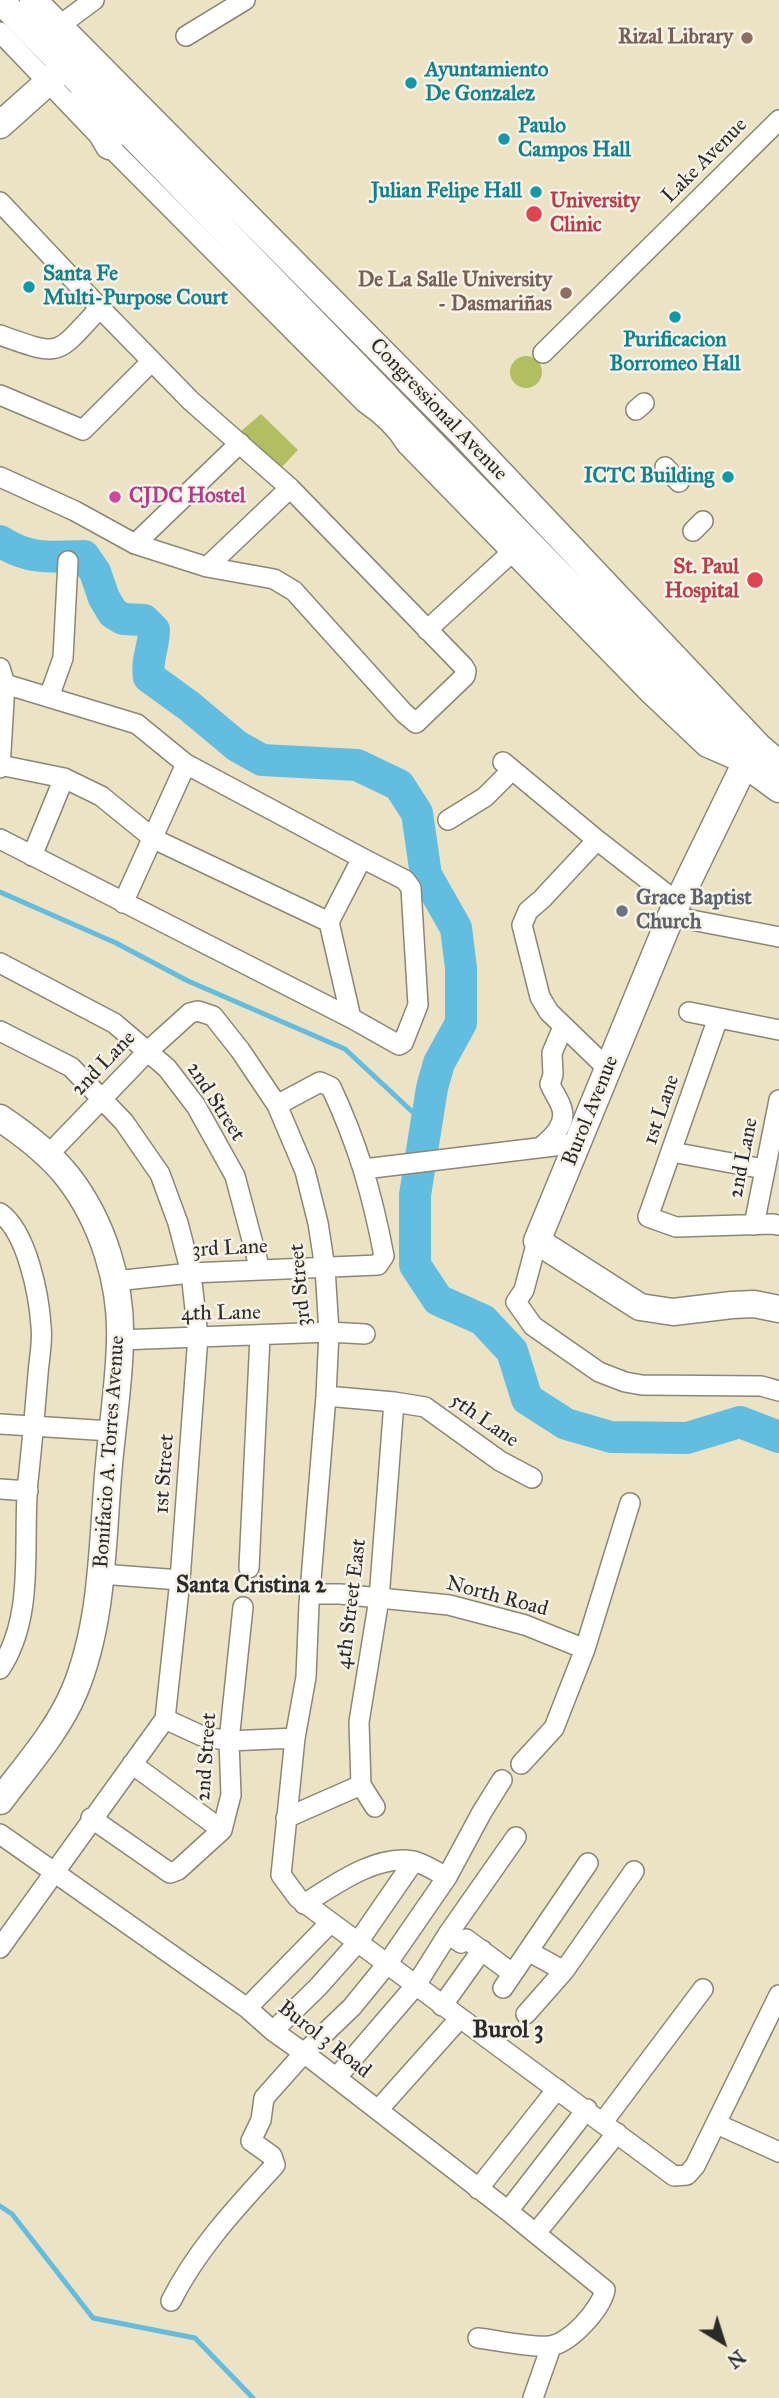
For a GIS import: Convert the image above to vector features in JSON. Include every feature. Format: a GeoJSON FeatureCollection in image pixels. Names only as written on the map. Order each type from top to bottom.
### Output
{"type":"FeatureCollection","features":[{"type":"Feature","properties":{"kind":"main road","name":"Congressional Avenue"},"geometry":{"type":"LineString","coordinates":[[0,0],[49,34]]}},
{"type":"Feature","properties":{"kind":"main road","name":"Congressional Avenue"},"geometry":{"type":"LineString","coordinates":[[33,0],[65,67],[118,139],[519,546],[751,755],[779,764]]}},
{"type":"Feature","properties":{"kind":"main road","name":"Congressional Avenue"},"geometry":{"type":"LineString","coordinates":[[65,67],[464,435],[779,789]]}},
{"type":"Feature","properties":{"kind":"main road"},"geometry":{"type":"LineString","coordinates":[[0,125],[65,67],[87,107],[118,139]]}},
{"type":"Feature","properties":{"kind":"main road","name":"Burol Avenue"},"geometry":{"type":"LineString","coordinates":[[537,1241],[675,909],[751,755]]}},
{"type":"Feature","properties":{"kind":"main road","name":"Bonifacio A. Torres Avenue"},"geometry":{"type":"LineString","coordinates":[[0,1118],[48,1155],[68,1176],[83,1198],[100,1233],[115,1282],[120,1340],[101,1573],[86,1661],[74,1694],[55,1729],[0,1801]]}},
{"type":"Feature","properties":{"kind":"main road"},"geometry":{"type":"LineString","coordinates":[[537,1241],[640,1307],[673,1312],[754,1304],[779,1309]]}},
{"type":"Feature","properties":{"kind":"street"},"geometry":{"type":"LineString","coordinates":[[49,34],[94,0]]}},
{"type":"Feature","properties":{"kind":"street"},"geometry":{"type":"LineString","coordinates":[[186,36],[245,0]]}},
{"type":"Feature","properties":{"kind":"street","name":"Congressional Avenue"},"geometry":{"type":"LineString","coordinates":[[0,32],[65,67]]}},
{"type":"Feature","properties":{"kind":"street","name":"Lake Avenue"},"geometry":{"type":"LineString","coordinates":[[543,353],[779,120]]}},
{"type":"Feature","properties":{"kind":"street"},"geometry":{"type":"LineString","coordinates":[[0,477],[75,511],[135,544],[207,567],[274,579],[285,584],[416,723],[465,676],[466,671],[290,488],[191,401],[3,212]]}},
{"type":"Feature","properties":{"kind":"street"},"geometry":{"type":"LineString","coordinates":[[0,335],[40,349],[56,350],[67,344],[100,307]]}},
{"type":"Feature","properties":{"kind":"street"},"geometry":{"type":"LineString","coordinates":[[0,395],[83,430],[151,362]]}},
{"type":"Feature","properties":{"kind":"street"},"geometry":{"type":"LineString","coordinates":[[135,544],[240,443]]}},
{"type":"Feature","properties":{"kind":"street"},"geometry":{"type":"LineString","coordinates":[[666,467],[679,482]]}},
{"type":"Feature","properties":{"kind":"street"},"geometry":{"type":"LineString","coordinates":[[207,567],[290,488]]}},
{"type":"Feature","properties":{"kind":"street"},"geometry":{"type":"LineString","coordinates":[[427,630],[519,546]]}},
{"type":"Feature","properties":{"kind":"street"},"geometry":{"type":"LineString","coordinates":[[49,697],[63,658],[68,561]]}},
{"type":"Feature","properties":{"kind":"street"},"geometry":{"type":"LineString","coordinates":[[0,839],[399,1045],[403,1042],[418,1005],[411,888],[405,880],[186,764],[137,724],[49,697],[3,676],[0,766],[64,778],[102,796],[154,839],[329,922]]}},
{"type":"Feature","properties":{"kind":"street"},"geometry":{"type":"LineString","coordinates":[[123,902],[186,764]]}},
{"type":"Feature","properties":{"kind":"street"},"geometry":{"type":"LineString","coordinates":[[448,820],[485,797],[507,766],[675,909],[779,937]]}},
{"type":"Feature","properties":{"kind":"street"},"geometry":{"type":"LineString","coordinates":[[32,856],[64,778]]}},
{"type":"Feature","properties":{"kind":"street"},"geometry":{"type":"LineString","coordinates":[[597,840],[528,911],[522,925],[540,997],[564,1027],[608,1069]]}},
{"type":"Feature","properties":{"kind":"street"},"geometry":{"type":"LineString","coordinates":[[351,1018],[329,922],[362,858]]}},
{"type":"Feature","properties":{"kind":"street","name":"2nd Street"},"geometry":{"type":"LineString","coordinates":[[0,964],[114,1023],[167,1069],[196,1106],[234,1176],[260,1270]]}},
{"type":"Feature","properties":{"kind":"street","name":"2nd Lane"},"geometry":{"type":"LineString","coordinates":[[48,1155],[148,1051],[190,1013],[198,1011]]}},
{"type":"Feature","properties":{"kind":"street","name":"3rd Street"},"geometry":{"type":"LineString","coordinates":[[198,1011],[213,1016],[277,1105],[305,1171],[318,1223],[325,1268],[328,1332],[326,1396],[306,1677],[295,1738],[281,1875],[304,1904],[557,2090],[587,2109],[674,2176],[687,2175],[695,2166],[717,2124]]}},
{"type":"Feature","properties":{"kind":"street"},"geometry":{"type":"LineString","coordinates":[[689,1012],[779,1030]]}},
{"type":"Feature","properties":{"kind":"street","name":"1st Lane"},"geometry":{"type":"LineString","coordinates":[[719,1018],[648,1216],[676,1227],[754,1225]]}},
{"type":"Feature","properties":{"kind":"street"},"geometry":{"type":"LineString","coordinates":[[541,1146],[555,1135],[563,1116],[550,1083],[553,1075],[552,1053],[564,1027]]}},
{"type":"Feature","properties":{"kind":"street","name":"1st Street"},"geometry":{"type":"LineString","coordinates":[[0,1031],[71,1067],[124,1122],[160,1174],[178,1223],[191,1273],[198,1336],[180,1580],[164,1719],[0,1948]]}},
{"type":"Feature","properties":{"kind":"street"},"geometry":{"type":"LineString","coordinates":[[277,1105],[320,1082],[327,1083],[338,1103],[364,1168],[579,1143]]}},
{"type":"Feature","properties":{"kind":"street","name":"2nd Lane"},"geometry":{"type":"LineString","coordinates":[[754,1225],[779,1100]]}},
{"type":"Feature","properties":{"kind":"street"},"geometry":{"type":"LineString","coordinates":[[672,1152],[764,1169]]}},
{"type":"Feature","properties":{"kind":"street","name":"3rd Lane"},"geometry":{"type":"LineString","coordinates":[[115,1282],[191,1273],[378,1265],[384,1256],[364,1168]]}},
{"type":"Feature","properties":{"kind":"street"},"geometry":{"type":"LineString","coordinates":[[0,1213],[7,1218],[22,1243],[35,1287],[42,1328],[27,1491],[24,1597],[11,1652],[0,1669]]}},
{"type":"Feature","properties":{"kind":"street"},"geometry":{"type":"LineString","coordinates":[[754,1225],[779,1226]]}},
{"type":"Feature","properties":{"kind":"street"},"geometry":{"type":"LineString","coordinates":[[537,1241],[523,1290],[516,1302],[533,1326],[599,1372],[625,1382],[661,1386],[761,1386],[779,1391]]}},
{"type":"Feature","properties":{"kind":"street","name":"4th Lane"},"geometry":{"type":"LineString","coordinates":[[120,1340],[328,1332],[365,1334]]}},
{"type":"Feature","properties":{"kind":"street"},"geometry":{"type":"LineString","coordinates":[[248,1568],[260,1336]]}},
{"type":"Feature","properties":{"kind":"street","name":"5th Lane"},"geometry":{"type":"LineString","coordinates":[[326,1396],[425,1407],[500,1461],[532,1478]]}},
{"type":"Feature","properties":{"kind":"street","name":"4th Street East"},"geometry":{"type":"LineString","coordinates":[[361,1785],[359,1723],[379,1598],[394,1402]]}},
{"type":"Feature","properties":{"kind":"street"},"geometry":{"type":"LineString","coordinates":[[0,1424],[111,1431]]}},
{"type":"Feature","properties":{"kind":"street"},"geometry":{"type":"LineString","coordinates":[[0,1489],[27,1491]]}},
{"type":"Feature","properties":{"kind":"street"},"geometry":{"type":"LineString","coordinates":[[521,1764],[554,1728],[585,1649],[630,1503]]}},
{"type":"Feature","properties":{"kind":"street"},"geometry":{"type":"LineString","coordinates":[[101,1573],[180,1580]]}},
{"type":"Feature","properties":{"kind":"street","name":"North Road"},"geometry":{"type":"LineString","coordinates":[[310,1594],[449,1605],[526,1625],[585,1649]]}},
{"type":"Feature","properties":{"kind":"street","name":"2nd Street"},"geometry":{"type":"LineString","coordinates":[[91,1818],[170,1873],[178,1870],[222,1830],[231,1795],[229,1741],[243,1607]]}},
{"type":"Feature","properties":{"kind":"street"},"geometry":{"type":"LineString","coordinates":[[164,1719],[202,1736],[229,1741],[295,1738]]}},
{"type":"Feature","properties":{"kind":"street"},"geometry":{"type":"LineString","coordinates":[[132,1764],[222,1830]]}},
{"type":"Feature","properties":{"kind":"street"},"geometry":{"type":"LineString","coordinates":[[171,2301],[187,2269],[222,2223],[275,2165],[272,2156],[251,2141],[261,2120],[264,2098],[304,2053],[352,2007],[387,1964],[447,1877],[502,1780]]}},
{"type":"Feature","properties":{"kind":"street"},"geometry":{"type":"LineString","coordinates":[[286,1818],[361,1785],[375,1807]]}},
{"type":"Feature","properties":{"kind":"street","name":"Burol 3 Road"},"geometry":{"type":"LineString","coordinates":[[0,1834],[247,2008],[273,2031],[600,2284],[605,2290],[603,2298],[588,2320],[567,2338],[551,2347]]}},
{"type":"Feature","properties":{"kind":"street"},"geometry":{"type":"LineString","coordinates":[[336,2078],[416,1985],[516,1837]]}},
{"type":"Feature","properties":{"kind":"street"},"geometry":{"type":"LineString","coordinates":[[304,1904],[351,1875],[392,1860],[414,1861],[447,1877]]}},
{"type":"Feature","properties":{"kind":"street"},"geometry":{"type":"LineString","coordinates":[[273,2031],[318,1987],[358,1942],[414,1861]]}},
{"type":"Feature","properties":{"kind":"street"},"geometry":{"type":"LineString","coordinates":[[448,1934],[461,1943],[466,1939],[482,1950],[508,1980],[588,1863]]}},
{"type":"Feature","properties":{"kind":"street"},"geometry":{"type":"LineString","coordinates":[[526,2014],[564,1971],[634,1871]]}},
{"type":"Feature","properties":{"kind":"street"},"geometry":{"type":"LineString","coordinates":[[247,2008],[330,1923]]}},
{"type":"Feature","properties":{"kind":"street"},"geometry":{"type":"LineString","coordinates":[[442,2006],[482,1950]]}},
{"type":"Feature","properties":{"kind":"street"},"geometry":{"type":"LineString","coordinates":[[528,1951],[564,1971]]}},
{"type":"Feature","properties":{"kind":"street"},"geometry":{"type":"LineString","coordinates":[[536,2233],[703,1989]]}},
{"type":"Feature","properties":{"kind":"street"},"geometry":{"type":"LineString","coordinates":[[779,1995],[771,2033],[717,2124],[779,2152]]}},
{"type":"Feature","properties":{"kind":"street"},"geometry":{"type":"LineString","coordinates":[[378,2110],[460,2018]]}},
{"type":"Feature","properties":{"kind":"street"},"geometry":{"type":"LineString","coordinates":[[478,2189],[557,2090]]}},
{"type":"Feature","properties":{"kind":"street"},"geometry":{"type":"LineString","coordinates":[[508,2211],[587,2109]]}},
{"type":"Feature","properties":{"kind":"street"},"geometry":{"type":"LineString","coordinates":[[478,2338],[551,2347],[533,2398]]}},
{"type":"Feature","properties":{"kind":"green space"},"geometry":{"type":"Polygon","coordinates":[[[526,356],[538,360],[542,372],[538,384],[526,388],[514,384],[510,372],[514,360],[526,356]]]}},
{"type":"Feature","properties":{"kind":"green space"},"geometry":{"type":"Polygon","coordinates":[[[261,414],[298,450],[277,472],[240,432],[261,414]]]}},
{"type":"Feature","properties":{"kind":"waterway"},"geometry":{"type":"LineString","coordinates":[[0,541],[20,552],[30,554],[51,557],[84,556],[95,572],[104,598],[113,613],[123,619],[144,620],[154,630],[149,677],[237,746],[262,760],[357,765],[399,785],[417,813],[426,875],[456,928],[461,968],[461,1023],[439,1063],[432,1088],[415,1195],[415,1265],[438,1300],[483,1320],[512,1351],[527,1399],[566,1424],[611,1437],[687,1438],[740,1422],[779,1437]]}},
{"type":"Feature","properties":{"kind":"waterway"},"geometry":{"type":"LineString","coordinates":[[0,892],[116,943],[188,981],[345,1049],[419,1118],[425,1127]]}},
{"type":"Feature","properties":{"kind":"waterway"},"geometry":{"type":"LineString","coordinates":[[0,2206],[12,2214],[93,2318],[195,2338],[253,2398]]}},
{"type":"Feature","properties":{"kind":"place","name":"Rizal Library"},"geometry":{"type":"Point","coordinates":[747,38]}},
{"type":"Feature","properties":{"kind":"place","name":"Ayuntamiento De Gonzalez"},"geometry":{"type":"Point","coordinates":[411,83]}},
{"type":"Feature","properties":{"kind":"place","name":"Paulo Campos Hall"},"geometry":{"type":"Point","coordinates":[504,139]}},
{"type":"Feature","properties":{"kind":"place","name":"Julian Felipe Hall"},"geometry":{"type":"Point","coordinates":[536,192]}},
{"type":"Feature","properties":{"kind":"place","name":"University Clinic"},"geometry":{"type":"Point","coordinates":[534,214]}},
{"type":"Feature","properties":{"kind":"place","name":"Santa Fe Multi-Purpose Court"},"geometry":{"type":"Point","coordinates":[29,287]}},
{"type":"Feature","properties":{"kind":"place","name":"De La Salle University - Dasmariñas"},"geometry":{"type":"Point","coordinates":[566,293]}},
{"type":"Feature","properties":{"kind":"place","name":"Purificacion Borromeo Hall"},"geometry":{"type":"Point","coordinates":[675,317]}},
{"type":"Feature","properties":{"kind":"place","name":"ICTC Building"},"geometry":{"type":"Point","coordinates":[728,477]}},
{"type":"Feature","properties":{"kind":"place","name":"CJDC Hostel"},"geometry":{"type":"Point","coordinates":[115,497]}},
{"type":"Feature","properties":{"kind":"place","name":"St. Paul Hospital"},"geometry":{"type":"Point","coordinates":[755,580]}},
{"type":"Feature","properties":{"kind":"place","name":"Grace Baptist Church"},"geometry":{"type":"Point","coordinates":[622,911]}},
{"type":"Feature","properties":{"kind":"district","name":"Santa Cristina 2"},"geometry":{"type":"Point","coordinates":[251,1586]}},
{"type":"Feature","properties":{"kind":"district","name":"Burol 3"},"geometry":{"type":"Point","coordinates":[508,2031]}}]}
